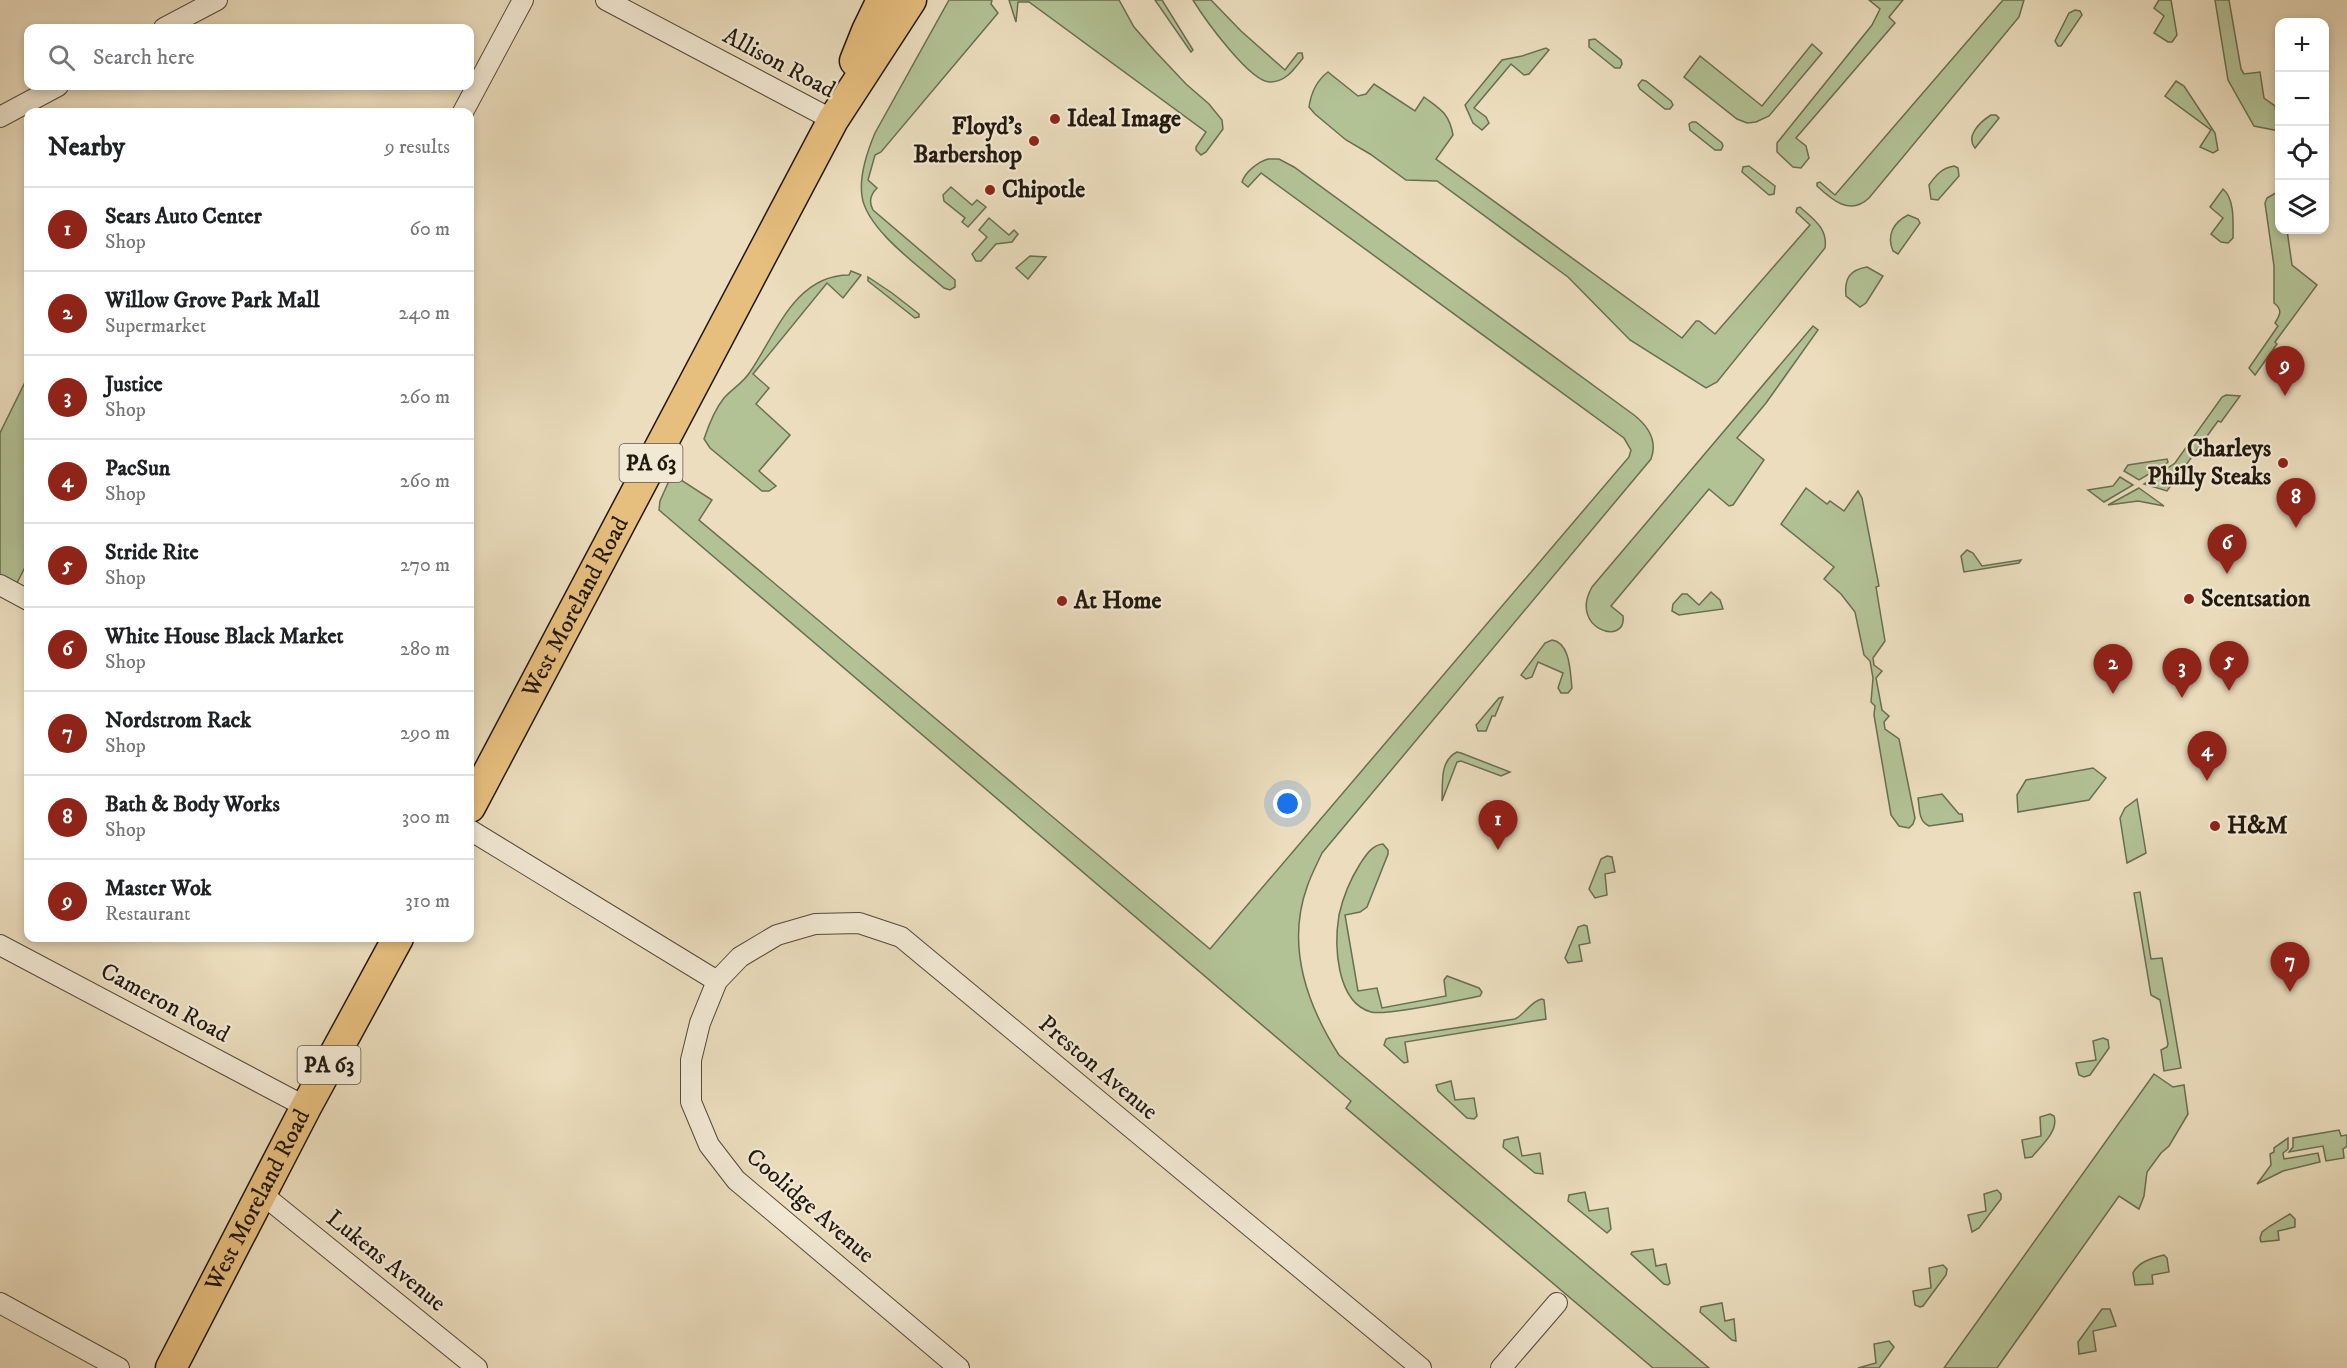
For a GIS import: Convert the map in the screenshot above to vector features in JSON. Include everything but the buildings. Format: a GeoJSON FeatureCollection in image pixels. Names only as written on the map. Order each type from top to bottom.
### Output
{"type":"FeatureCollection","features":[{"type":"Feature","properties":{"kind":"main road","name":"West Moreland Road"},"geometry":{"type":"LineString","coordinates":[[833,120],[867,31],[882,0]]}},
{"type":"Feature","properties":{"kind":"main road","name":"West Moreland Road"},"geometry":{"type":"LineString","coordinates":[[474,799],[833,120],[911,0]]}},
{"type":"Feature","properties":{"kind":"main road","name":"West Moreland Road"},"geometry":{"type":"LineString","coordinates":[[171,1368],[306,1107],[396,942]]}},
{"type":"Feature","properties":{"kind":"street"},"geometry":{"type":"LineString","coordinates":[[172,24],[217,0]]}},
{"type":"Feature","properties":{"kind":"street"},"geometry":{"type":"LineString","coordinates":[[466,108],[523,0]]}},
{"type":"Feature","properties":{"kind":"street","name":"Allison Road"},"geometry":{"type":"LineString","coordinates":[[606,0],[833,120]]}},
{"type":"Feature","properties":{"kind":"street"},"geometry":{"type":"LineString","coordinates":[[0,117],[51,90]]}},
{"type":"Feature","properties":{"kind":"street"},"geometry":{"type":"LineString","coordinates":[[2,590],[24,598]]}},
{"type":"Feature","properties":{"kind":"street"},"geometry":{"type":"LineString","coordinates":[[474,832],[717,981]]}},
{"type":"Feature","properties":{"kind":"street","name":"Preston Avenue"},"geometry":{"type":"LineString","coordinates":[[717,981],[740,957],[777,935],[815,924],[859,923],[901,937],[1421,1368]]}},
{"type":"Feature","properties":{"kind":"street","name":"Cameron Road"},"geometry":{"type":"LineString","coordinates":[[0,945],[306,1107]]}},
{"type":"Feature","properties":{"kind":"street","name":"Coolidge Avenue"},"geometry":{"type":"LineString","coordinates":[[717,981],[700,1023],[691,1060],[691,1102],[709,1145],[736,1180],[959,1368]]}},
{"type":"Feature","properties":{"kind":"street","name":"Lukens Avenue"},"geometry":{"type":"LineString","coordinates":[[262,1194],[477,1368]]}},
{"type":"Feature","properties":{"kind":"street"},"geometry":{"type":"LineString","coordinates":[[0,1303],[119,1368]]}},
{"type":"Feature","properties":{"kind":"street"},"geometry":{"type":"LineString","coordinates":[[1502,1368],[1557,1303]]}},
{"type":"Feature","properties":{"kind":"green space"},"geometry":{"type":"Polygon","coordinates":[[[949,0],[992,0],[991,4],[998,13],[881,152],[875,155],[868,180],[877,188],[871,198],[873,210],[955,280],[955,287],[950,290],[944,288],[883,234],[866,209],[861,188],[864,164],[875,133],[949,0]]]}},
{"type":"Feature","properties":{"kind":"green space"},"geometry":{"type":"Polygon","coordinates":[[[1009,0],[1119,0],[1134,27],[1186,84],[1209,104],[1222,120],[1223,129],[1206,152],[1201,155],[1196,147],[1206,132],[1029,2],[1018,2],[1016,22],[1009,0]]]}},
{"type":"Feature","properties":{"kind":"green space"},"geometry":{"type":"Polygon","coordinates":[[[1155,0],[1162,0],[1193,50],[1191,52],[1155,0]]]}},
{"type":"Feature","properties":{"kind":"green space"},"geometry":{"type":"Polygon","coordinates":[[[1193,0],[1211,0],[1241,31],[1285,70],[1298,53],[1302,53],[1303,58],[1290,74],[1281,79],[1271,82],[1262,80],[1240,62],[1193,0]]]}},
{"type":"Feature","properties":{"kind":"green space"},"geometry":{"type":"Polygon","coordinates":[[[1869,0],[1903,0],[1889,17],[1895,23],[1796,138],[1806,146],[1809,158],[1801,168],[1793,167],[1777,152],[1777,143],[1872,25],[1880,9],[1869,0]]]}},
{"type":"Feature","properties":{"kind":"green space"},"geometry":{"type":"Polygon","coordinates":[[[2003,0],[2024,0],[2019,17],[1869,198],[1855,206],[1848,206],[1835,201],[1817,186],[1820,182],[1835,195],[2003,0]]]}},
{"type":"Feature","properties":{"kind":"green space"},"geometry":{"type":"Polygon","coordinates":[[[2159,0],[2171,0],[2177,35],[2172,42],[2154,33],[2164,16],[2154,8],[2159,0]]]}},
{"type":"Feature","properties":{"kind":"green space"},"geometry":{"type":"Polygon","coordinates":[[[2215,0],[2229,0],[2241,69],[2244,74],[2260,72],[2264,98],[2275,106],[2275,130],[2254,126],[2228,80],[2215,0]]]}},
{"type":"Feature","properties":{"kind":"green space"},"geometry":{"type":"Polygon","coordinates":[[[2075,10],[2080,11],[2082,15],[2061,46],[2058,46],[2055,41],[2069,13],[2075,10]]]}},
{"type":"Feature","properties":{"kind":"green space"},"geometry":{"type":"Polygon","coordinates":[[[1595,39],[1621,60],[1620,68],[1615,68],[1589,47],[1589,40],[1595,39]]]}},
{"type":"Feature","properties":{"kind":"green space"},"geometry":{"type":"Polygon","coordinates":[[[1812,44],[1822,53],[1769,116],[1756,122],[1747,123],[1737,119],[1684,77],[1700,56],[1762,106],[1812,44]]]}},
{"type":"Feature","properties":{"kind":"green space"},"geometry":{"type":"Polygon","coordinates":[[[1546,48],[1549,50],[1529,74],[1524,75],[1511,64],[1474,108],[1486,117],[1489,123],[1482,130],[1473,123],[1465,105],[1502,60],[1546,48]]]}},
{"type":"Feature","properties":{"kind":"green space"},"geometry":{"type":"Polygon","coordinates":[[[1328,72],[1358,96],[1366,94],[1374,84],[1415,111],[1424,97],[1435,105],[1447,117],[1453,135],[1436,159],[1682,338],[1696,321],[1715,334],[1810,225],[1796,212],[1797,208],[1800,207],[1822,229],[1825,248],[1717,382],[1706,388],[1630,340],[1568,277],[1437,181],[1406,180],[1346,140],[1309,107],[1315,88],[1328,72]]]}},
{"type":"Feature","properties":{"kind":"green space"},"geometry":{"type":"Polygon","coordinates":[[[1642,80],[1671,101],[1673,105],[1670,109],[1665,109],[1640,89],[1638,85],[1642,80]]]}},
{"type":"Feature","properties":{"kind":"green space"},"geometry":{"type":"Polygon","coordinates":[[[2176,81],[2184,86],[2215,133],[2218,150],[2213,153],[2200,147],[2211,130],[2165,96],[2176,81]]]}},
{"type":"Feature","properties":{"kind":"green space"},"geometry":{"type":"Polygon","coordinates":[[[1991,115],[1999,118],[1975,148],[1972,143],[1973,134],[1978,125],[1991,115]]]}},
{"type":"Feature","properties":{"kind":"green space"},"geometry":{"type":"Polygon","coordinates":[[[1696,122],[1722,143],[1721,150],[1715,150],[1690,130],[1689,124],[1696,122]]]}},
{"type":"Feature","properties":{"kind":"green space"},"geometry":{"type":"Polygon","coordinates":[[[1268,159],[1279,159],[1294,167],[1634,415],[1644,424],[1650,434],[1653,446],[1651,459],[1322,853],[1301,909],[1299,953],[1309,995],[1339,1055],[1709,1368],[1653,1368],[1346,1108],[1351,1101],[659,510],[660,501],[672,474],[712,500],[699,520],[1210,949],[1629,457],[1631,450],[1624,438],[1261,173],[1248,187],[1242,182],[1252,168],[1268,159]]]}},
{"type":"Feature","properties":{"kind":"green space"},"geometry":{"type":"Polygon","coordinates":[[[1749,166],[1775,186],[1774,194],[1769,195],[1742,172],[1743,167],[1749,166]]]}},
{"type":"Feature","properties":{"kind":"green space"},"geometry":{"type":"Polygon","coordinates":[[[1954,166],[1958,168],[1959,176],[1938,200],[1931,199],[1929,185],[1940,172],[1954,166]]]}},
{"type":"Feature","properties":{"kind":"green space"},"geometry":{"type":"Polygon","coordinates":[[[951,187],[972,205],[977,200],[986,207],[968,227],[962,222],[965,218],[944,201],[943,195],[951,187]]]}},
{"type":"Feature","properties":{"kind":"green space"},"geometry":{"type":"Polygon","coordinates":[[[2223,189],[2230,199],[2232,212],[2233,238],[2228,243],[2221,242],[2211,234],[2223,218],[2210,207],[2223,189]]]}},
{"type":"Feature","properties":{"kind":"green space"},"geometry":{"type":"Polygon","coordinates":[[[2275,193],[2275,234],[2288,234],[2292,265],[2317,285],[2275,342],[2277,344],[2255,375],[2249,368],[2278,326],[2275,323],[2280,313],[2274,303],[2274,266],[2265,203],[2267,198],[2275,193]]]}},
{"type":"Feature","properties":{"kind":"green space"},"geometry":{"type":"Polygon","coordinates":[[[1908,215],[1918,219],[1920,223],[1898,254],[1893,251],[1891,234],[1895,225],[1908,215]]]}},
{"type":"Feature","properties":{"kind":"green space"},"geometry":{"type":"Polygon","coordinates":[[[989,218],[1009,235],[1014,230],[1018,234],[1012,242],[996,244],[981,261],[976,261],[972,254],[987,237],[979,230],[989,218]]]}},
{"type":"Feature","properties":{"kind":"green space"},"geometry":{"type":"Polygon","coordinates":[[[1030,256],[1046,257],[1028,279],[1016,268],[1030,256]]]}},
{"type":"Feature","properties":{"kind":"green space"},"geometry":{"type":"Polygon","coordinates":[[[1867,267],[1883,276],[1866,303],[1860,307],[1846,296],[1846,284],[1852,273],[1867,267]]]}},
{"type":"Feature","properties":{"kind":"green space"},"geometry":{"type":"Polygon","coordinates":[[[851,271],[861,275],[843,298],[827,283],[753,374],[769,388],[756,404],[790,435],[759,471],[776,486],[769,491],[762,491],[710,448],[704,439],[710,424],[721,402],[747,376],[789,309],[814,285],[830,278],[849,275],[851,271]]]}},
{"type":"Feature","properties":{"kind":"green space"},"geometry":{"type":"Polygon","coordinates":[[[868,277],[919,314],[919,317],[915,318],[868,281],[868,277]]]}},
{"type":"Feature","properties":{"kind":"green space"},"geometry":{"type":"Polygon","coordinates":[[[1813,326],[1818,330],[1766,403],[1737,438],[1764,460],[1733,505],[1729,506],[1709,489],[1611,606],[1623,616],[1622,625],[1609,632],[1600,629],[1592,623],[1587,614],[1587,602],[1592,587],[1813,326]]]}},
{"type":"Feature","properties":{"kind":"green space"},"geometry":{"type":"Polygon","coordinates":[[[24,384],[24,569],[15,587],[0,579],[0,433],[24,384]]]}},
{"type":"Feature","properties":{"kind":"green space"},"geometry":{"type":"Polygon","coordinates":[[[2240,396],[2221,422],[2218,421],[2167,491],[2144,484],[2175,463],[2222,397],[2240,396]]]}},
{"type":"Feature","properties":{"kind":"green space"},"geometry":{"type":"Polygon","coordinates":[[[2167,459],[2166,464],[2139,480],[2124,471],[2128,465],[2167,459]]]}},
{"type":"Feature","properties":{"kind":"green space"},"geometry":{"type":"Polygon","coordinates":[[[2120,477],[2133,485],[2104,502],[2088,490],[2113,486],[2120,477]]]}},
{"type":"Feature","properties":{"kind":"green space"},"geometry":{"type":"Polygon","coordinates":[[[1806,488],[1827,504],[1830,501],[1844,511],[1858,491],[1862,498],[1879,586],[1876,587],[1885,641],[1873,658],[1874,665],[1882,671],[1876,678],[1882,710],[1889,716],[1884,722],[1885,729],[1899,739],[1915,818],[1909,828],[1899,826],[1891,815],[1874,715],[1875,706],[1871,702],[1873,678],[1870,661],[1864,655],[1855,612],[1841,594],[1824,579],[1834,567],[1781,524],[1806,488]]]}},
{"type":"Feature","properties":{"kind":"green space"},"geometry":{"type":"Polygon","coordinates":[[[2139,488],[2164,506],[2138,501],[2108,505],[2139,488]]]}},
{"type":"Feature","properties":{"kind":"green space"},"geometry":{"type":"Polygon","coordinates":[[[1967,550],[1973,553],[1982,566],[2021,560],[2019,563],[1964,572],[1961,556],[1967,550]]]}},
{"type":"Feature","properties":{"kind":"green space"},"geometry":{"type":"Polygon","coordinates":[[[1711,592],[1720,600],[1723,609],[1679,615],[1672,611],[1673,604],[1682,594],[1687,594],[1699,605],[1711,592]]]}},
{"type":"Feature","properties":{"kind":"green space"},"geometry":{"type":"Polygon","coordinates":[[[1552,640],[1558,642],[1566,653],[1572,688],[1568,693],[1561,693],[1558,688],[1563,673],[1538,662],[1532,677],[1526,679],[1521,675],[1545,643],[1552,640]]]}},
{"type":"Feature","properties":{"kind":"green space"},"geometry":{"type":"Polygon","coordinates":[[[1503,697],[1486,731],[1478,731],[1476,725],[1499,698],[1503,697]]]}},
{"type":"Feature","properties":{"kind":"green space"},"geometry":{"type":"Polygon","coordinates":[[[1457,752],[1510,772],[1501,776],[1461,761],[1457,762],[1442,801],[1442,780],[1445,767],[1451,756],[1457,752]]]}},
{"type":"Feature","properties":{"kind":"green space"},"geometry":{"type":"Polygon","coordinates":[[[2093,768],[2106,778],[2089,800],[2018,812],[2017,795],[2026,780],[2093,768]]]}},
{"type":"Feature","properties":{"kind":"green space"},"geometry":{"type":"Polygon","coordinates":[[[1942,794],[1959,814],[1962,814],[1963,821],[1929,826],[1921,818],[1918,798],[1942,794]]]}},
{"type":"Feature","properties":{"kind":"green space"},"geometry":{"type":"Polygon","coordinates":[[[2137,799],[2146,853],[2127,863],[2120,818],[2125,808],[2137,799]]]}},
{"type":"Feature","properties":{"kind":"green space"},"geometry":{"type":"Polygon","coordinates":[[[1383,844],[1388,854],[1367,907],[1360,912],[1345,915],[1358,991],[1377,988],[1382,1008],[1446,996],[1444,980],[1447,976],[1479,988],[1482,992],[1480,996],[1379,1013],[1359,1006],[1351,997],[1340,971],[1337,941],[1339,915],[1347,889],[1360,864],[1372,848],[1383,844]]]}},
{"type":"Feature","properties":{"kind":"green space"},"geometry":{"type":"Polygon","coordinates":[[[1607,856],[1612,857],[1615,872],[1605,874],[1607,895],[1595,898],[1589,889],[1601,859],[1607,856]]]}},
{"type":"Feature","properties":{"kind":"green space"},"geometry":{"type":"Polygon","coordinates":[[[2140,892],[2151,959],[2162,958],[2181,1068],[2164,1071],[2161,1050],[2168,1044],[2160,1000],[2151,995],[2134,893],[2140,892]]]}},
{"type":"Feature","properties":{"kind":"green space"},"geometry":{"type":"Polygon","coordinates":[[[1587,926],[1590,943],[1579,945],[1582,961],[1568,963],[1565,958],[1578,927],[1587,926]]]}},
{"type":"Feature","properties":{"kind":"green space"},"geometry":{"type":"Polygon","coordinates":[[[1542,999],[1546,1019],[1405,1042],[1408,1062],[1404,1063],[1384,1045],[1386,1039],[1389,1038],[1515,1019],[1542,999]]]}},
{"type":"Feature","properties":{"kind":"green space"},"geometry":{"type":"Polygon","coordinates":[[[2103,1038],[2108,1040],[2109,1048],[2090,1075],[2084,1077],[2079,1075],[2076,1063],[2096,1060],[2093,1041],[2103,1038]]]}},
{"type":"Feature","properties":{"kind":"green space"},"geometry":{"type":"Polygon","coordinates":[[[2154,1074],[2173,1087],[2184,1085],[2188,1114],[2169,1146],[2147,1172],[2144,1196],[2139,1209],[2119,1196],[1997,1368],[1944,1368],[2154,1074]]]}},
{"type":"Feature","properties":{"kind":"green space"},"geometry":{"type":"Polygon","coordinates":[[[1451,1081],[1455,1100],[1474,1098],[1477,1116],[1474,1119],[1467,1118],[1438,1091],[1436,1085],[1451,1081]]]}},
{"type":"Feature","properties":{"kind":"green space"},"geometry":{"type":"Polygon","coordinates":[[[2050,1114],[2054,1116],[2055,1122],[2052,1133],[2032,1157],[2025,1158],[2022,1140],[2041,1136],[2040,1117],[2050,1114]]]}},
{"type":"Feature","properties":{"kind":"green space"},"geometry":{"type":"Polygon","coordinates":[[[2339,1130],[2341,1136],[2347,1135],[2347,1146],[2343,1149],[2344,1158],[2326,1161],[2323,1146],[2289,1152],[2293,1147],[2293,1138],[2339,1130]]]}},
{"type":"Feature","properties":{"kind":"green space"},"geometry":{"type":"Polygon","coordinates":[[[1518,1137],[1522,1156],[1540,1153],[1543,1174],[1535,1173],[1503,1147],[1504,1140],[1518,1137]]]}},
{"type":"Feature","properties":{"kind":"green space"},"geometry":{"type":"Polygon","coordinates":[[[2288,1138],[2288,1149],[2283,1153],[2284,1159],[2318,1153],[2320,1162],[2283,1171],[2257,1184],[2271,1165],[2270,1154],[2274,1152],[2274,1148],[2288,1138]]]}},
{"type":"Feature","properties":{"kind":"green space"},"geometry":{"type":"Polygon","coordinates":[[[1997,1190],[2001,1194],[2001,1199],[1979,1228],[1972,1232],[1968,1215],[1986,1211],[1984,1194],[1997,1190]]]}},
{"type":"Feature","properties":{"kind":"green space"},"geometry":{"type":"Polygon","coordinates":[[[1585,1192],[1589,1211],[1608,1208],[1611,1229],[1607,1233],[1568,1201],[1569,1195],[1585,1192]]]}},
{"type":"Feature","properties":{"kind":"green space"},"geometry":{"type":"Polygon","coordinates":[[[2290,1214],[2295,1219],[2295,1227],[2278,1231],[2279,1240],[2261,1242],[2262,1232],[2290,1214]]]}},
{"type":"Feature","properties":{"kind":"green space"},"geometry":{"type":"Polygon","coordinates":[[[1653,1249],[1656,1266],[1666,1264],[1670,1283],[1668,1285],[1664,1284],[1631,1254],[1653,1249]]]}},
{"type":"Feature","properties":{"kind":"green space"},"geometry":{"type":"Polygon","coordinates":[[[2164,1255],[2167,1258],[2169,1272],[2152,1275],[2153,1284],[2135,1285],[2133,1273],[2135,1269],[2150,1259],[2164,1255]]]}},
{"type":"Feature","properties":{"kind":"green space"},"geometry":{"type":"Polygon","coordinates":[[[1943,1265],[1947,1269],[1946,1275],[1923,1306],[1915,1305],[1913,1291],[1931,1288],[1929,1268],[1943,1265]]]}},
{"type":"Feature","properties":{"kind":"green space"},"geometry":{"type":"Polygon","coordinates":[[[1722,1303],[1725,1321],[1734,1319],[1736,1341],[1700,1312],[1701,1307],[1722,1303]]]}},
{"type":"Feature","properties":{"kind":"green space"},"geometry":{"type":"Polygon","coordinates":[[[2102,1309],[2110,1309],[2116,1326],[2093,1331],[2096,1351],[2079,1354],[2078,1342],[2102,1309]]]}},
{"type":"Feature","properties":{"kind":"green space"},"geometry":{"type":"Polygon","coordinates":[[[1889,1341],[1894,1347],[1879,1368],[1858,1368],[1876,1363],[1874,1344],[1889,1341]]]}},
{"type":"Feature","properties":{"kind":"place","name":"Ideal Image"},"geometry":{"type":"Point","coordinates":[1055,119]}},
{"type":"Feature","properties":{"kind":"place","name":"Floyd's Barbershop"},"geometry":{"type":"Point","coordinates":[1034,141]}},
{"type":"Feature","properties":{"kind":"place","name":"Chipotle"},"geometry":{"type":"Point","coordinates":[990,190]}},
{"type":"Feature","properties":{"kind":"place","name":"Master Wok"},"geometry":{"type":"Point","coordinates":[2285,396]}},
{"type":"Feature","properties":{"kind":"place","name":"Charleys Philly Steaks"},"geometry":{"type":"Point","coordinates":[2283,463]}},
{"type":"Feature","properties":{"kind":"place","name":"Bath & Body Works"},"geometry":{"type":"Point","coordinates":[2296,528]}},
{"type":"Feature","properties":{"kind":"place","name":"White House Black Market"},"geometry":{"type":"Point","coordinates":[2227,574]}},
{"type":"Feature","properties":{"kind":"place","name":"Scentsation"},"geometry":{"type":"Point","coordinates":[2189,599]}},
{"type":"Feature","properties":{"kind":"place","name":"At Home"},"geometry":{"type":"Point","coordinates":[1062,601]}},
{"type":"Feature","properties":{"kind":"place","name":"Stride Rite"},"geometry":{"type":"Point","coordinates":[2229,691]}},
{"type":"Feature","properties":{"kind":"place","name":"Willow Grove Park Mall"},"geometry":{"type":"Point","coordinates":[2113,694]}},
{"type":"Feature","properties":{"kind":"place","name":"Justice"},"geometry":{"type":"Point","coordinates":[2182,698]}},
{"type":"Feature","properties":{"kind":"place","name":"PacSun"},"geometry":{"type":"Point","coordinates":[2207,781]}},
{"type":"Feature","properties":{"kind":"place","name":"H&M"},"geometry":{"type":"Point","coordinates":[2215,826]}},
{"type":"Feature","properties":{"kind":"place","name":"Sears Auto Center"},"geometry":{"type":"Point","coordinates":[1498,850]}},
{"type":"Feature","properties":{"kind":"place","name":"Nordstrom Rack"},"geometry":{"type":"Point","coordinates":[2290,992]}}]}
